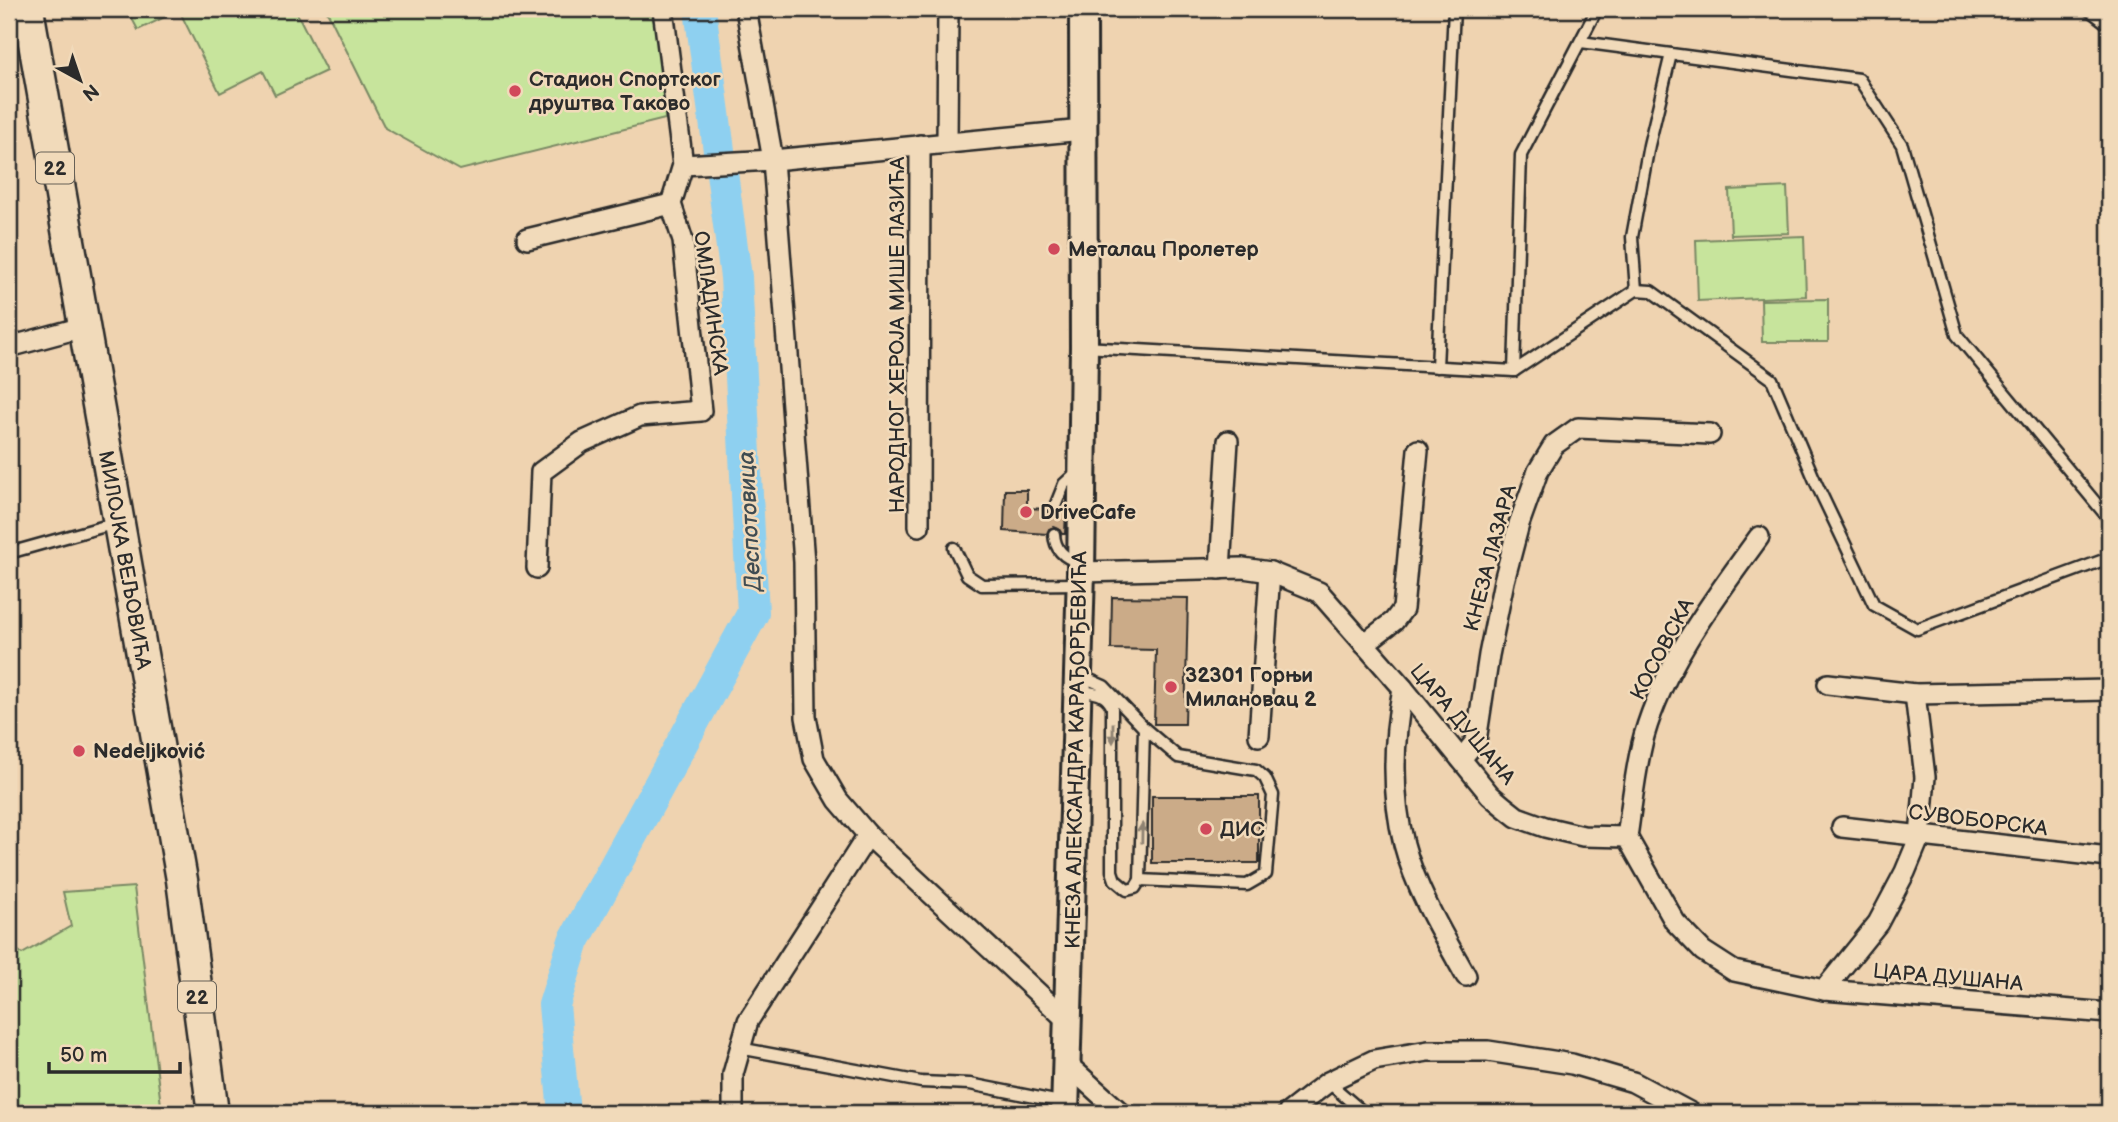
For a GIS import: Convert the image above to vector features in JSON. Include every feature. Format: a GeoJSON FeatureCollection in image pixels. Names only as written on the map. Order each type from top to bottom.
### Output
{"type":"FeatureCollection","features":[{"type":"Feature","properties":{"kind":"main road","name":"МИЛОЈКА ВЕЉОВИЋА"},"geometry":{"type":"LineString","coordinates":[[28,9],[182,880],[213,1113]]}},
{"type":"Feature","properties":{"kind":"street"},"geometry":{"type":"LineString","coordinates":[[527,239],[671,204],[690,165],[663,9]]}},
{"type":"Feature","properties":{"kind":"street"},"geometry":{"type":"LineString","coordinates":[[746,9],[773,160],[804,562],[806,717],[814,758],[838,800],[868,835],[1068,1021]]}},
{"type":"Feature","properties":{"kind":"street"},"geometry":{"type":"LineString","coordinates":[[947,143],[948,9]]}},
{"type":"Feature","properties":{"kind":"street","name":"КНЕЗА АЛЕКСАНДРА КАРАЂОРЂЕВИЋА"},"geometry":{"type":"LineString","coordinates":[[1066,1108],[1081,573],[1084,347],[1083,9]]}},
{"type":"Feature","properties":{"kind":"street"},"geometry":{"type":"LineString","coordinates":[[690,165],[773,160],[1083,130]]}},
{"type":"Feature","properties":{"kind":"street","name":"НАРОДНОГ ХЕРОЈА МИШЕ ЛАЗИЋА"},"geometry":{"type":"LineString","coordinates":[[919,526],[920,145]]}},
{"type":"Feature","properties":{"kind":"street","name":"ОМЛАДИНСКА"},"geometry":{"type":"LineString","coordinates":[[537,568],[541,472],[582,442],[640,416],[701,411],[683,241],[671,204]]}},
{"type":"Feature","properties":{"kind":"street"},"geometry":{"type":"LineString","coordinates":[[9,347],[83,327]]}},
{"type":"Feature","properties":{"kind":"street","name":"КНЕЗА ЛАЗАРА"},"geometry":{"type":"LineString","coordinates":[[1461,760],[1476,741],[1489,655],[1519,524],[1538,471],[1553,445],[1578,428],[1710,435]]}},
{"type":"Feature","properties":{"kind":"street"},"geometry":{"type":"LineString","coordinates":[[1220,569],[1228,441]]}},
{"type":"Feature","properties":{"kind":"street"},"geometry":{"type":"LineString","coordinates":[[1364,644],[1394,621],[1403,609],[1418,450]]}},
{"type":"Feature","properties":{"kind":"street","name":"КОСОВСКА"},"geometry":{"type":"LineString","coordinates":[[1627,837],[1644,737],[1660,694],[1702,618],[1759,537]]}},
{"type":"Feature","properties":{"kind":"street","name":"ЦАРА ДУШАНА"},"geometry":{"type":"LineString","coordinates":[[1081,573],[1243,568],[1270,572],[1319,592],[1403,688],[1490,795],[1517,817],[1545,828],[1583,836],[1627,837],[1675,922],[1703,951],[1734,971],[1824,990],[2109,1013]]}},
{"type":"Feature","properties":{"kind":"street"},"geometry":{"type":"LineString","coordinates":[[1259,736],[1270,572]]}},
{"type":"Feature","properties":{"kind":"street"},"geometry":{"type":"LineString","coordinates":[[1828,684],[1914,694],[2109,690]]}},
{"type":"Feature","properties":{"kind":"street"},"geometry":{"type":"LineString","coordinates":[[1403,688],[1396,729],[1395,772],[1397,810],[1405,847],[1432,914],[1466,976]]}},
{"type":"Feature","properties":{"kind":"street"},"geometry":{"type":"LineString","coordinates":[[1824,990],[1878,923],[1905,872],[1920,836],[1925,777],[1914,694]]}},
{"type":"Feature","properties":{"kind":"street","name":"СУВОБОРСКА"},"geometry":{"type":"LineString","coordinates":[[1842,827],[2109,857]]}},
{"type":"Feature","properties":{"kind":"street"},"geometry":{"type":"LineString","coordinates":[[733,1113],[733,1074],[738,1048],[748,1021],[868,835]]}},
{"type":"Feature","properties":{"kind":"street"},"geometry":{"type":"LineString","coordinates":[[1289,1113],[1328,1082],[1374,1060],[1428,1051],[1488,1051],[1572,1064],[1633,1082],[1691,1113]]}},
{"type":"Feature","properties":{"kind":"street"},"geometry":{"type":"LineString","coordinates":[[1068,1065],[1121,1113]]}},
{"type":"Feature","properties":{"kind":"lane"},"geometry":{"type":"LineString","coordinates":[[1437,367],[1454,9]]}},
{"type":"Feature","properties":{"kind":"lane"},"geometry":{"type":"LineString","coordinates":[[1514,372],[1521,155],[1597,9]]}},
{"type":"Feature","properties":{"kind":"lane"},"geometry":{"type":"LineString","coordinates":[[2088,9],[2109,25]]}},
{"type":"Feature","properties":{"kind":"lane"},"geometry":{"type":"LineString","coordinates":[[1581,42],[1859,79],[1902,145],[1957,335],[2109,519]]}},
{"type":"Feature","properties":{"kind":"lane"},"geometry":{"type":"LineString","coordinates":[[1636,290],[1632,237],[1649,145],[1671,54]]}},
{"type":"Feature","properties":{"kind":"lane"},"geometry":{"type":"LineString","coordinates":[[1084,347],[1514,372],[1636,290],[1651,291],[1772,379],[1816,483],[1874,605],[1917,629],[2109,558]]}},
{"type":"Feature","properties":{"kind":"lane"},"geometry":{"type":"LineString","coordinates":[[1054,509],[1064,484],[1082,469]]}},
{"type":"Feature","properties":{"kind":"lane"},"geometry":{"type":"LineString","coordinates":[[9,553],[117,523]]}},
{"type":"Feature","properties":{"kind":"lane"},"geometry":{"type":"LineString","coordinates":[[1054,534],[1055,545],[1081,573]]}},
{"type":"Feature","properties":{"kind":"lane"},"geometry":{"type":"LineString","coordinates":[[954,548],[967,575],[982,585],[1081,573]]}},
{"type":"Feature","properties":{"kind":"lane"},"geometry":{"type":"LineString","coordinates":[[1078,682],[1109,699],[1112,707],[1112,872],[1115,880],[1127,890],[1135,888],[1140,880],[1144,728]]}},
{"type":"Feature","properties":{"kind":"lane"},"geometry":{"type":"LineString","coordinates":[[1078,682],[1104,686],[1144,728],[1178,757],[1256,770],[1265,778],[1273,795],[1266,874],[1258,880],[1247,885],[1140,880]]}},
{"type":"Feature","properties":{"kind":"lane"},"geometry":{"type":"LineString","coordinates":[[738,1048],[921,1082],[970,1084],[1066,1108]]}},
{"type":"Feature","properties":{"kind":"lane"},"geometry":{"type":"LineString","coordinates":[[1328,1082],[1364,1113]]}},
{"type":"Feature","properties":{"kind":"green space"},"geometry":{"type":"Polygon","coordinates":[[[127,9],[295,9],[326,71],[275,95],[263,71],[220,93],[179,10],[138,30],[127,9]]]}},
{"type":"Feature","properties":{"kind":"green space","name":"Стадион Спортског друштва Таково"},"geometry":{"type":"Polygon","coordinates":[[[326,9],[651,9],[663,62],[665,119],[460,170],[385,128],[326,9]]]}},
{"type":"Feature","properties":{"kind":"green space"},"geometry":{"type":"Polygon","coordinates":[[[1787,187],[1789,233],[1731,235],[1729,190],[1787,187]]]}},
{"type":"Feature","properties":{"kind":"green space"},"geometry":{"type":"Polygon","coordinates":[[[1804,236],[1806,296],[1698,301],[1696,240],[1804,236]]]}},
{"type":"Feature","properties":{"kind":"green space"},"geometry":{"type":"Polygon","coordinates":[[[1828,299],[1828,342],[1762,342],[1761,300],[1828,299]]]}},
{"type":"Feature","properties":{"kind":"green space"},"geometry":{"type":"Polygon","coordinates":[[[134,887],[162,1113],[9,1113],[9,942],[22,954],[71,926],[63,892],[134,887]]]}},
{"type":"Feature","properties":{"kind":"building"},"geometry":{"type":"Polygon","coordinates":[[[1005,490],[1027,490],[1027,508],[1047,509],[1052,516],[1066,509],[1065,534],[1054,527],[1049,529],[1047,534],[1004,531],[1005,490]]]}},
{"type":"Feature","properties":{"kind":"building","name":"32301 Горњи Милановац 2"},"geometry":{"type":"Polygon","coordinates":[[[1112,597],[1188,598],[1185,724],[1154,724],[1156,650],[1111,649],[1112,597]]]}},
{"type":"Feature","properties":{"kind":"building","name":"ДИС"},"geometry":{"type":"Polygon","coordinates":[[[1152,796],[1259,796],[1259,863],[1152,863],[1152,796]]]}},
{"type":"Feature","properties":{"kind":"waterway","name":"Деспотовица"},"geometry":{"type":"LineString","coordinates":[[564,1113],[554,1005],[574,941],[753,613],[736,277],[700,9]]}},
{"type":"Feature","properties":{"kind":"place","name":"Стадион Спортског друштва Таково"},"geometry":{"type":"Point","coordinates":[515,91]}},
{"type":"Feature","properties":{"kind":"place","name":"Металац Пролетер"},"geometry":{"type":"Point","coordinates":[1054,249]}},
{"type":"Feature","properties":{"kind":"place","name":"DriveCafe"},"geometry":{"type":"Point","coordinates":[1026,512]}},
{"type":"Feature","properties":{"kind":"place","name":"32301 Горњи Милановац 2"},"geometry":{"type":"Point","coordinates":[1171,687]}},
{"type":"Feature","properties":{"kind":"place","name":"Nedeljković"},"geometry":{"type":"Point","coordinates":[79,751]}},
{"type":"Feature","properties":{"kind":"place","name":"ДИС"},"geometry":{"type":"Point","coordinates":[1206,829]}}]}
